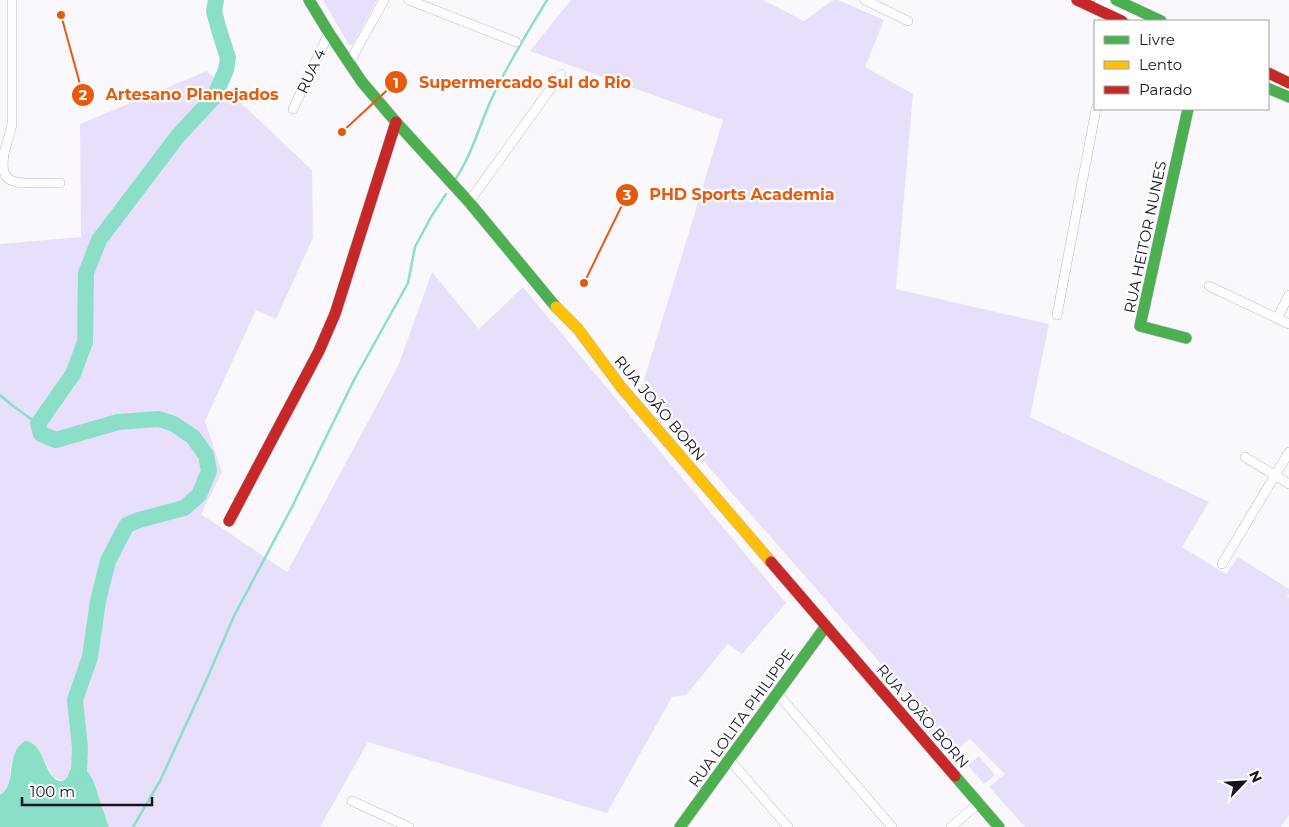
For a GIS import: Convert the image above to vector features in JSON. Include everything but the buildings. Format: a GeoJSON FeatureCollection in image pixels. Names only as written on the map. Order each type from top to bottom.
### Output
{"type":"FeatureCollection","features":[{"type":"Feature","properties":{"kind":"main road","name":"RUA JOÃO BORN"},"geometry":{"type":"LineString","coordinates":[[309,0],[328,33],[362,82],[469,202],[562,314],[578,329],[621,387],[999,827]]}},
{"type":"Feature","properties":{"kind":"main road"},"geometry":{"type":"LineString","coordinates":[[1077,0],[1116,20]]}},
{"type":"Feature","properties":{"kind":"main road"},"geometry":{"type":"LineString","coordinates":[[1116,0],[1158,20]]}},
{"type":"Feature","properties":{"kind":"main road"},"geometry":{"type":"LineString","coordinates":[[1269,73],[1289,83]]}},
{"type":"Feature","properties":{"kind":"main road"},"geometry":{"type":"LineString","coordinates":[[1269,88],[1289,97]]}},
{"type":"Feature","properties":{"kind":"main road","name":"RUA HEITOR NUNES"},"geometry":{"type":"LineString","coordinates":[[1186,338],[1140,326],[1188,110]]}},
{"type":"Feature","properties":{"kind":"main road"},"geometry":{"type":"LineString","coordinates":[[230,521],[328,331],[396,122]]}},
{"type":"Feature","properties":{"kind":"main road","name":"RUA LOLITA PHILIPPE"},"geometry":{"type":"LineString","coordinates":[[683,826],[729,759],[826,626]]}},
{"type":"Feature","properties":{"kind":"street"},"geometry":{"type":"LineString","coordinates":[[12,0],[12,123],[2,167],[8,180],[15,183],[60,183]]}},
{"type":"Feature","properties":{"kind":"street"},"geometry":{"type":"LineString","coordinates":[[349,63],[384,0]]}},
{"type":"Feature","properties":{"kind":"street"},"geometry":{"type":"LineString","coordinates":[[865,0],[908,21]]}},
{"type":"Feature","properties":{"kind":"street"},"geometry":{"type":"LineString","coordinates":[[1099,0],[1141,20]]}},
{"type":"Feature","properties":{"kind":"street"},"geometry":{"type":"LineString","coordinates":[[413,1],[516,42]]}},
{"type":"Feature","properties":{"kind":"street","name":"RUA 4"},"geometry":{"type":"LineString","coordinates":[[293,109],[328,33]]}},
{"type":"Feature","properties":{"kind":"street"},"geometry":{"type":"LineString","coordinates":[[469,202],[561,74]]}},
{"type":"Feature","properties":{"kind":"street"},"geometry":{"type":"LineString","coordinates":[[1269,80],[1289,90]]}},
{"type":"Feature","properties":{"kind":"street"},"geometry":{"type":"LineString","coordinates":[[1057,315],[1096,110]]}},
{"type":"Feature","properties":{"kind":"street"},"geometry":{"type":"LineString","coordinates":[[1209,286],[1289,324]]}},
{"type":"Feature","properties":{"kind":"street"},"geometry":{"type":"LineString","coordinates":[[1277,319],[1289,294]]}},
{"type":"Feature","properties":{"kind":"street"},"geometry":{"type":"LineString","coordinates":[[1222,564],[1289,452]]}},
{"type":"Feature","properties":{"kind":"street"},"geometry":{"type":"LineString","coordinates":[[1245,457],[1289,484]]}},
{"type":"Feature","properties":{"kind":"street"},"geometry":{"type":"LineString","coordinates":[[777,693],[892,827]]}},
{"type":"Feature","properties":{"kind":"street"},"geometry":{"type":"LineString","coordinates":[[729,759],[788,827]]}},
{"type":"Feature","properties":{"kind":"street"},"geometry":{"type":"LineString","coordinates":[[352,801],[409,827]]}},
{"type":"Feature","properties":{"kind":"street"},"geometry":{"type":"LineString","coordinates":[[951,827],[979,803]]}},
{"type":"Feature","properties":{"kind":"shaded area"},"geometry":{"type":"Polygon","coordinates":[[[323,0],[377,0],[353,45],[349,45],[323,0]]]}},
{"type":"Feature","properties":{"kind":"shaded area"},"geometry":{"type":"Polygon","coordinates":[[[571,0],[763,0],[804,21],[833,0],[838,0],[884,20],[865,67],[913,94],[896,289],[1049,324],[1030,417],[1209,502],[1182,547],[1226,574],[1238,557],[1289,589],[1287,596],[1289,598],[1289,815],[1281,827],[1025,827],[989,787],[1005,774],[970,739],[956,751],[641,390],[723,120],[530,51],[571,0]]]}},
{"type":"Feature","properties":{"kind":"shaded area"},"geometry":{"type":"Polygon","coordinates":[[[207,71],[312,170],[313,238],[276,319],[256,310],[205,421],[222,472],[201,514],[287,572],[398,366],[432,272],[479,329],[523,287],[786,603],[742,654],[728,644],[686,695],[672,697],[607,813],[368,742],[320,827],[109,827],[67,778],[62,781],[53,777],[42,756],[20,746],[13,759],[7,788],[0,795],[0,244],[81,237],[80,124],[207,71]]]}},
{"type":"Feature","properties":{"kind":"shaded area"},"geometry":{"type":"Polygon","coordinates":[[[25,741],[36,746],[50,774],[57,780],[65,780],[70,770],[88,772],[93,780],[109,827],[0,827],[0,795],[9,784],[15,753],[25,741]]]}},
{"type":"Feature","properties":{"kind":"shaded area"},"geometry":{"type":"Polygon","coordinates":[[[979,756],[995,775],[984,784],[968,765],[979,756]]]}},
{"type":"Feature","properties":{"kind":"waterway"},"geometry":{"type":"LineString","coordinates":[[79,771],[80,748],[75,700],[90,657],[98,601],[108,561],[127,525],[184,508],[199,495],[209,471],[206,455],[193,437],[174,424],[159,419],[118,422],[56,440],[41,434],[38,424],[73,374],[85,342],[86,273],[99,240],[177,137],[214,97],[226,70],[228,58],[214,11],[216,0]]}},
{"type":"Feature","properties":{"kind":"waterway"},"geometry":{"type":"LineString","coordinates":[[455,180],[461,171],[504,74],[547,0]]}},
{"type":"Feature","properties":{"kind":"waterway"},"geometry":{"type":"LineString","coordinates":[[133,827],[160,781],[234,616],[292,507],[354,380],[408,283],[415,247],[446,194]]}},
{"type":"Feature","properties":{"kind":"waterway"},"geometry":{"type":"LineString","coordinates":[[0,395],[38,424]]}},
{"type":"Feature","properties":{"kind":"traffic: fast"},"geometry":{"type":"LineString","coordinates":[[309,0],[362,82],[469,202],[556,307]]}},
{"type":"Feature","properties":{"kind":"traffic: fast"},"geometry":{"type":"LineString","coordinates":[[1116,0],[1159,20]]}},
{"type":"Feature","properties":{"kind":"traffic: fast"},"geometry":{"type":"LineString","coordinates":[[1269,88],[1289,97]]}},
{"type":"Feature","properties":{"kind":"traffic: fast"},"geometry":{"type":"LineString","coordinates":[[1186,338],[1140,326],[1188,110]]}},
{"type":"Feature","properties":{"kind":"traffic: fast"},"geometry":{"type":"LineString","coordinates":[[680,827],[826,626]]}},
{"type":"Feature","properties":{"kind":"traffic: fast"},"geometry":{"type":"LineString","coordinates":[[955,776],[999,827]]}},
{"type":"Feature","properties":{"kind":"traffic: slow"},"geometry":{"type":"LineString","coordinates":[[556,307],[578,329],[621,387],[771,562]]}},
{"type":"Feature","properties":{"kind":"traffic: jam"},"geometry":{"type":"LineString","coordinates":[[1077,0],[1120,20]]}},
{"type":"Feature","properties":{"kind":"traffic: jam"},"geometry":{"type":"LineString","coordinates":[[1269,73],[1289,83]]}},
{"type":"Feature","properties":{"kind":"traffic: jam"},"geometry":{"type":"LineString","coordinates":[[229,521],[319,351],[335,314],[396,122]]}},
{"type":"Feature","properties":{"kind":"traffic: jam"},"geometry":{"type":"LineString","coordinates":[[771,562],[955,776]]}},
{"type":"Feature","properties":{"kind":"place","name":"Artesano Planejados"},"geometry":{"type":"Point","coordinates":[61,15]}},
{"type":"Feature","properties":{"kind":"place","name":"Supermercado Sul do Rio"},"geometry":{"type":"Point","coordinates":[342,132]}},
{"type":"Feature","properties":{"kind":"place","name":"PHD Sports Academia"},"geometry":{"type":"Point","coordinates":[584,283]}}]}
